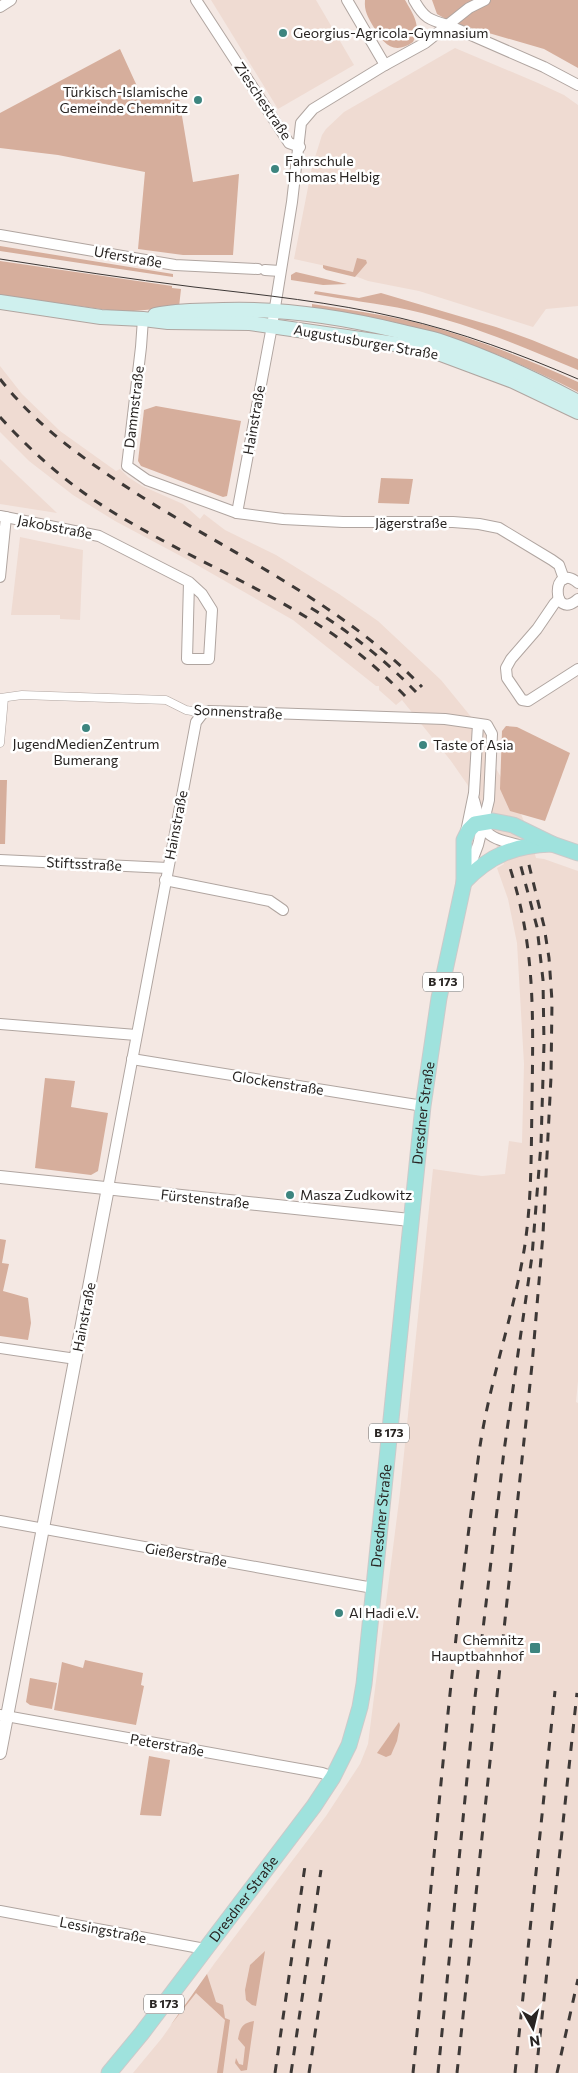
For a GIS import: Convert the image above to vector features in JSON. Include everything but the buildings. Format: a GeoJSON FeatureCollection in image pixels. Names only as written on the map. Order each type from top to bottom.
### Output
{"type":"FeatureCollection","features":[{"type":"Feature","properties":{"kind":"main road","name":"Augustusburger Straße"},"geometry":{"type":"LineString","coordinates":[[0,302],[101,317],[272,326],[438,353],[513,381],[578,412]]}},
{"type":"Feature","properties":{"kind":"main road","name":"Augustusburger Straße"},"geometry":{"type":"LineString","coordinates":[[142,318],[183,311],[252,309],[313,315],[352,322],[442,342],[540,382],[578,402]]}},
{"type":"Feature","properties":{"kind":"main road"},"geometry":{"type":"LineString","coordinates":[[482,824],[493,821],[513,825],[552,844],[578,853]]}},
{"type":"Feature","properties":{"kind":"main road","name":"Dresdner Straße"},"geometry":{"type":"LineString","coordinates":[[109,2073],[206,1949],[333,1777],[349,1745],[360,1707],[423,1106],[439,998],[464,882],[464,840],[472,827],[482,824]]}},
{"type":"Feature","properties":{"kind":"main road"},"geometry":{"type":"LineString","coordinates":[[464,882],[489,860],[525,847],[552,844]]}},
{"type":"Feature","properties":{"kind":"street"},"geometry":{"type":"LineString","coordinates":[[0,6],[11,0]]}},
{"type":"Feature","properties":{"kind":"street","name":"Zieschestraße"},"geometry":{"type":"LineString","coordinates":[[196,0],[289,143],[300,147],[272,326]]}},
{"type":"Feature","properties":{"kind":"street"},"geometry":{"type":"LineString","coordinates":[[347,0],[385,65]]}},
{"type":"Feature","properties":{"kind":"street"},"geometry":{"type":"LineString","coordinates":[[414,0],[422,14],[432,21],[448,25],[544,67],[578,85]]}},
{"type":"Feature","properties":{"kind":"street"},"geometry":{"type":"LineString","coordinates":[[300,147],[301,123],[313,109],[385,65],[425,44],[469,8],[485,0]]}},
{"type":"Feature","properties":{"kind":"street","name":"Uferstraße"},"geometry":{"type":"LineString","coordinates":[[0,235],[175,265],[280,271]]}},
{"type":"Feature","properties":{"kind":"street","name":"Dammstraße"},"geometry":{"type":"LineString","coordinates":[[142,318],[141,347],[127,466],[147,480],[237,513]]}},
{"type":"Feature","properties":{"kind":"street","name":"Hainstraße"},"geometry":{"type":"LineString","coordinates":[[237,513],[272,326]]}},
{"type":"Feature","properties":{"kind":"street","name":"Jägerstraße"},"geometry":{"type":"LineString","coordinates":[[237,513],[283,520],[363,523],[453,522],[499,528],[520,539],[559,565],[564,579]]}},
{"type":"Feature","properties":{"kind":"street"},"geometry":{"type":"LineString","coordinates":[[0,577],[3,517]]}},
{"type":"Feature","properties":{"kind":"street","name":"Jakobstraße"},"geometry":{"type":"LineString","coordinates":[[3,517],[99,536],[189,582],[202,594],[212,610],[209,660],[187,659],[189,582]]}},
{"type":"Feature","properties":{"kind":"street"},"geometry":{"type":"LineString","coordinates":[[578,583],[572,579],[564,579],[557,587],[556,594],[559,599],[568,604],[578,599]]}},
{"type":"Feature","properties":{"kind":"street"},"geometry":{"type":"LineString","coordinates":[[559,599],[537,629],[511,658],[506,668],[507,678],[522,700],[528,701],[578,669]]}},
{"type":"Feature","properties":{"kind":"street","name":"Sonnenstraße"},"geometry":{"type":"LineString","coordinates":[[2,698],[22,695],[166,700],[186,710],[203,712],[425,718],[478,724]]}},
{"type":"Feature","properties":{"kind":"street"},"geometry":{"type":"LineString","coordinates":[[0,743],[2,698]]}},
{"type":"Feature","properties":{"kind":"street","name":"Hainstraße"},"geometry":{"type":"LineString","coordinates":[[0,1753],[4,1716],[76,1359],[165,880],[196,722],[203,712]]}},
{"type":"Feature","properties":{"kind":"street"},"geometry":{"type":"LineString","coordinates":[[464,840],[474,799],[478,724]]}},
{"type":"Feature","properties":{"kind":"street","name":"Dresdner Straße"},"geometry":{"type":"LineString","coordinates":[[464,882],[489,800],[492,734],[487,725],[478,724]]}},
{"type":"Feature","properties":{"kind":"street"},"geometry":{"type":"LineString","coordinates":[[474,799],[482,824],[491,837],[525,847]]}},
{"type":"Feature","properties":{"kind":"street","name":"Stiftsstraße"},"geometry":{"type":"LineString","coordinates":[[0,860],[168,868]]}},
{"type":"Feature","properties":{"kind":"street"},"geometry":{"type":"LineString","coordinates":[[165,880],[270,900],[283,910]]}},
{"type":"Feature","properties":{"kind":"street"},"geometry":{"type":"LineString","coordinates":[[0,1024],[136,1035]]}},
{"type":"Feature","properties":{"kind":"street","name":"Glockenstraße"},"geometry":{"type":"LineString","coordinates":[[132,1059],[423,1106]]}},
{"type":"Feature","properties":{"kind":"street","name":"Fürstenstraße"},"geometry":{"type":"LineString","coordinates":[[0,1177],[410,1220]]}},
{"type":"Feature","properties":{"kind":"street"},"geometry":{"type":"LineString","coordinates":[[0,1348],[76,1359]]}},
{"type":"Feature","properties":{"kind":"street","name":"Gießerstraße"},"geometry":{"type":"LineString","coordinates":[[0,1521],[373,1588]]}},
{"type":"Feature","properties":{"kind":"street","name":"Peterstraße"},"geometry":{"type":"LineString","coordinates":[[4,1716],[333,1777]]}},
{"type":"Feature","properties":{"kind":"street","name":"Lessingstraße"},"geometry":{"type":"LineString","coordinates":[[0,1911],[206,1949]]}},
{"type":"Feature","properties":{"kind":"shaded area","name":"Georgius-Agricola-Gymnasium"},"geometry":{"type":"Polygon","coordinates":[[[211,0],[316,0],[354,65],[278,109],[211,0]]]}},
{"type":"Feature","properties":{"kind":"shaded area"},"geometry":{"type":"Polygon","coordinates":[[[365,0],[405,0],[417,25],[416,36],[413,42],[400,48],[389,46],[381,38],[368,17],[365,0]]]}},
{"type":"Feature","properties":{"kind":"shaded area"},"geometry":{"type":"Polygon","coordinates":[[[432,0],[578,0],[578,68],[544,49],[451,22],[437,14],[432,0]]]}},
{"type":"Feature","properties":{"kind":"shaded area"},"geometry":{"type":"Polygon","coordinates":[[[455,48],[564,95],[578,105],[578,306],[546,309],[533,327],[419,291],[368,281],[355,276],[353,272],[294,259],[312,167],[322,135],[326,129],[344,112],[455,48]]]}},
{"type":"Feature","properties":{"kind":"shaded area"},"geometry":{"type":"Polygon","coordinates":[[[120,49],[142,97],[178,92],[193,182],[239,174],[233,255],[183,255],[138,249],[145,172],[58,155],[0,148],[0,113],[120,49]]]}},
{"type":"Feature","properties":{"kind":"shaded area"},"geometry":{"type":"Polygon","coordinates":[[[0,246],[173,274],[173,277],[0,251],[0,246]]]}},
{"type":"Feature","properties":{"kind":"shaded area"},"geometry":{"type":"Polygon","coordinates":[[[357,258],[366,260],[367,263],[355,277],[323,268],[323,265],[353,272],[357,258]]]}},
{"type":"Feature","properties":{"kind":"shaded area"},"geometry":{"type":"Polygon","coordinates":[[[0,261],[172,286],[172,288],[181,289],[179,307],[122,312],[0,295],[0,261]]]}},
{"type":"Feature","properties":{"kind":"shaded area"},"geometry":{"type":"Polygon","coordinates":[[[296,272],[347,284],[323,285],[291,280],[291,275],[296,272]]]}},
{"type":"Feature","properties":{"kind":"shaded area"},"geometry":{"type":"Polygon","coordinates":[[[315,291],[359,298],[381,293],[496,327],[578,359],[578,370],[495,336],[431,315],[314,294],[315,291]]]}},
{"type":"Feature","properties":{"kind":"shaded area"},"geometry":{"type":"Polygon","coordinates":[[[312,304],[398,318],[453,333],[516,356],[578,382],[578,392],[513,361],[449,337],[383,320],[312,308],[312,304]]]}},
{"type":"Feature","properties":{"kind":"shaded area"},"geometry":{"type":"Polygon","coordinates":[[[0,366],[22,394],[60,431],[116,471],[120,469],[142,486],[183,504],[200,519],[204,514],[225,530],[276,555],[378,621],[441,680],[490,740],[482,745],[517,804],[531,839],[536,858],[578,871],[578,1381],[576,1402],[578,1403],[578,2073],[133,2073],[162,2038],[214,1964],[326,1816],[360,1764],[368,1744],[400,1493],[433,1169],[482,1176],[505,1174],[509,1141],[522,1143],[524,1064],[517,943],[508,899],[497,868],[504,864],[490,830],[467,784],[402,700],[396,705],[379,690],[379,686],[376,686],[293,620],[115,521],[73,495],[29,461],[0,432],[0,366]]]}},
{"type":"Feature","properties":{"kind":"shaded area"},"geometry":{"type":"Polygon","coordinates":[[[156,406],[241,421],[227,496],[223,497],[141,466],[138,461],[144,410],[156,406]]]}},
{"type":"Feature","properties":{"kind":"shaded area"},"geometry":{"type":"Polygon","coordinates":[[[0,459],[57,513],[0,504],[0,459]]]}},
{"type":"Feature","properties":{"kind":"shaded area"},"geometry":{"type":"Polygon","coordinates":[[[381,478],[413,479],[409,504],[378,503],[381,478]]]}},
{"type":"Feature","properties":{"kind":"shaded area"},"geometry":{"type":"Polygon","coordinates":[[[20,537],[83,550],[80,620],[60,619],[60,615],[11,615],[20,537]]]}},
{"type":"Feature","properties":{"kind":"shaded area"},"geometry":{"type":"Polygon","coordinates":[[[506,726],[517,727],[570,753],[545,821],[510,811],[500,789],[502,731],[506,726]]]}},
{"type":"Feature","properties":{"kind":"shaded area"},"geometry":{"type":"Polygon","coordinates":[[[0,780],[7,780],[5,844],[0,844],[0,780]]]}},
{"type":"Feature","properties":{"kind":"shaded area"},"geometry":{"type":"Polygon","coordinates":[[[45,1078],[75,1081],[71,1107],[108,1113],[98,1171],[91,1175],[35,1168],[45,1078]]]}},
{"type":"Feature","properties":{"kind":"shaded area"},"geometry":{"type":"Polygon","coordinates":[[[0,1239],[6,1240],[2,1263],[9,1264],[3,1291],[28,1298],[31,1323],[28,1340],[0,1336],[0,1239]]]}},
{"type":"Feature","properties":{"kind":"shaded area"},"geometry":{"type":"Polygon","coordinates":[[[85,1660],[143,1673],[141,1685],[144,1686],[136,1725],[54,1710],[62,1662],[83,1668],[85,1660]]]}},
{"type":"Feature","properties":{"kind":"shaded area"},"geometry":{"type":"Polygon","coordinates":[[[30,1678],[57,1683],[52,1709],[30,1705],[26,1702],[30,1678]]]}},
{"type":"Feature","properties":{"kind":"shaded area"},"geometry":{"type":"Polygon","coordinates":[[[399,1722],[397,1741],[391,1755],[386,1757],[377,1753],[399,1722]]]}},
{"type":"Feature","properties":{"kind":"shaded area"},"geometry":{"type":"Polygon","coordinates":[[[149,1756],[170,1760],[161,1816],[140,1815],[149,1756]]]}},
{"type":"Feature","properties":{"kind":"shaded area"},"geometry":{"type":"Polygon","coordinates":[[[265,1951],[256,2006],[246,2000],[245,1990],[250,1965],[265,1951]]]}},
{"type":"Feature","properties":{"kind":"shaded area"},"geometry":{"type":"Polygon","coordinates":[[[207,1974],[216,2002],[223,2005],[225,2018],[230,2020],[223,2073],[217,2073],[225,2020],[196,1993],[170,2026],[207,1974]]]}},
{"type":"Feature","properties":{"kind":"shaded area"},"geometry":{"type":"Polygon","coordinates":[[[254,2021],[247,2070],[241,2071],[235,2063],[236,2058],[239,2064],[243,2065],[245,2047],[238,2039],[239,2035],[244,2025],[254,2021]]]}},
{"type":"Feature","properties":{"kind":"tram line"},"geometry":{"type":"LineString","coordinates":[[0,259],[374,312],[468,337],[512,352],[578,379]]}},
{"type":"Feature","properties":{"kind":"railway"},"geometry":{"type":"LineString","coordinates":[[0,379],[31,414],[84,458],[142,497],[324,606],[359,631],[422,687]]}},
{"type":"Feature","properties":{"kind":"railway"},"geometry":{"type":"LineString","coordinates":[[0,417],[46,462],[97,502],[153,535],[269,596],[325,629],[369,662],[409,700]]}},
{"type":"Feature","properties":{"kind":"railway"},"geometry":{"type":"LineString","coordinates":[[311,608],[366,647],[416,692]]}},
{"type":"Feature","properties":{"kind":"railway"},"geometry":{"type":"LineString","coordinates":[[457,2073],[532,1365],[543,1234],[551,1077],[552,1001],[549,958],[544,926],[528,861]]}},
{"type":"Feature","properties":{"kind":"railway"},"geometry":{"type":"LineString","coordinates":[[438,2073],[475,1697],[504,1451],[532,1256],[541,1144],[544,1044],[543,980],[537,927],[520,863]]}},
{"type":"Feature","properties":{"kind":"railway"},"geometry":{"type":"LineString","coordinates":[[413,2073],[459,1608],[479,1453],[488,1405],[522,1262],[529,1203],[532,1072],[531,984],[525,927],[510,868]]}},
{"type":"Feature","properties":{"kind":"railway"},"geometry":{"type":"LineString","coordinates":[[515,2073],[555,1691]]}},
{"type":"Feature","properties":{"kind":"railway"},"geometry":{"type":"LineString","coordinates":[[536,2073],[577,1693]]}},
{"type":"Feature","properties":{"kind":"railway"},"geometry":{"type":"LineString","coordinates":[[275,2073],[305,1866]]}},
{"type":"Feature","properties":{"kind":"railway"},"geometry":{"type":"LineString","coordinates":[[291,2073],[321,1870]]}},
{"type":"Feature","properties":{"kind":"railway"},"geometry":{"type":"LineString","coordinates":[[309,2073],[330,1935]]}},
{"type":"Feature","properties":{"kind":"railway"},"geometry":{"type":"LineString","coordinates":[[557,2073],[578,1979]]}},
{"type":"Feature","properties":{"kind":"place","name":"Georgius-Agricola-Gymnasium"},"geometry":{"type":"Point","coordinates":[283,33]}},
{"type":"Feature","properties":{"kind":"place","name":"Türkisch-Islamische Gemeinde Chemnitz"},"geometry":{"type":"Point","coordinates":[198,100]}},
{"type":"Feature","properties":{"kind":"place","name":"Fahrschule Thomas Helbig"},"geometry":{"type":"Point","coordinates":[275,169]}},
{"type":"Feature","properties":{"kind":"place","name":"JugendMedienZentrum Bumerang"},"geometry":{"type":"Point","coordinates":[86,728]}},
{"type":"Feature","properties":{"kind":"place","name":"Taste of Asia"},"geometry":{"type":"Point","coordinates":[423,745]}},
{"type":"Feature","properties":{"kind":"place","name":"Masza Zudkowitz"},"geometry":{"type":"Point","coordinates":[290,1195]}},
{"type":"Feature","properties":{"kind":"place","name":"Al Hadi e.V."},"geometry":{"type":"Point","coordinates":[339,1613]}},
{"type":"Feature","properties":{"kind":"place","name":"Chemnitz Hauptbahnhof"},"geometry":{"type":"Point","coordinates":[535,1648]}}]}
